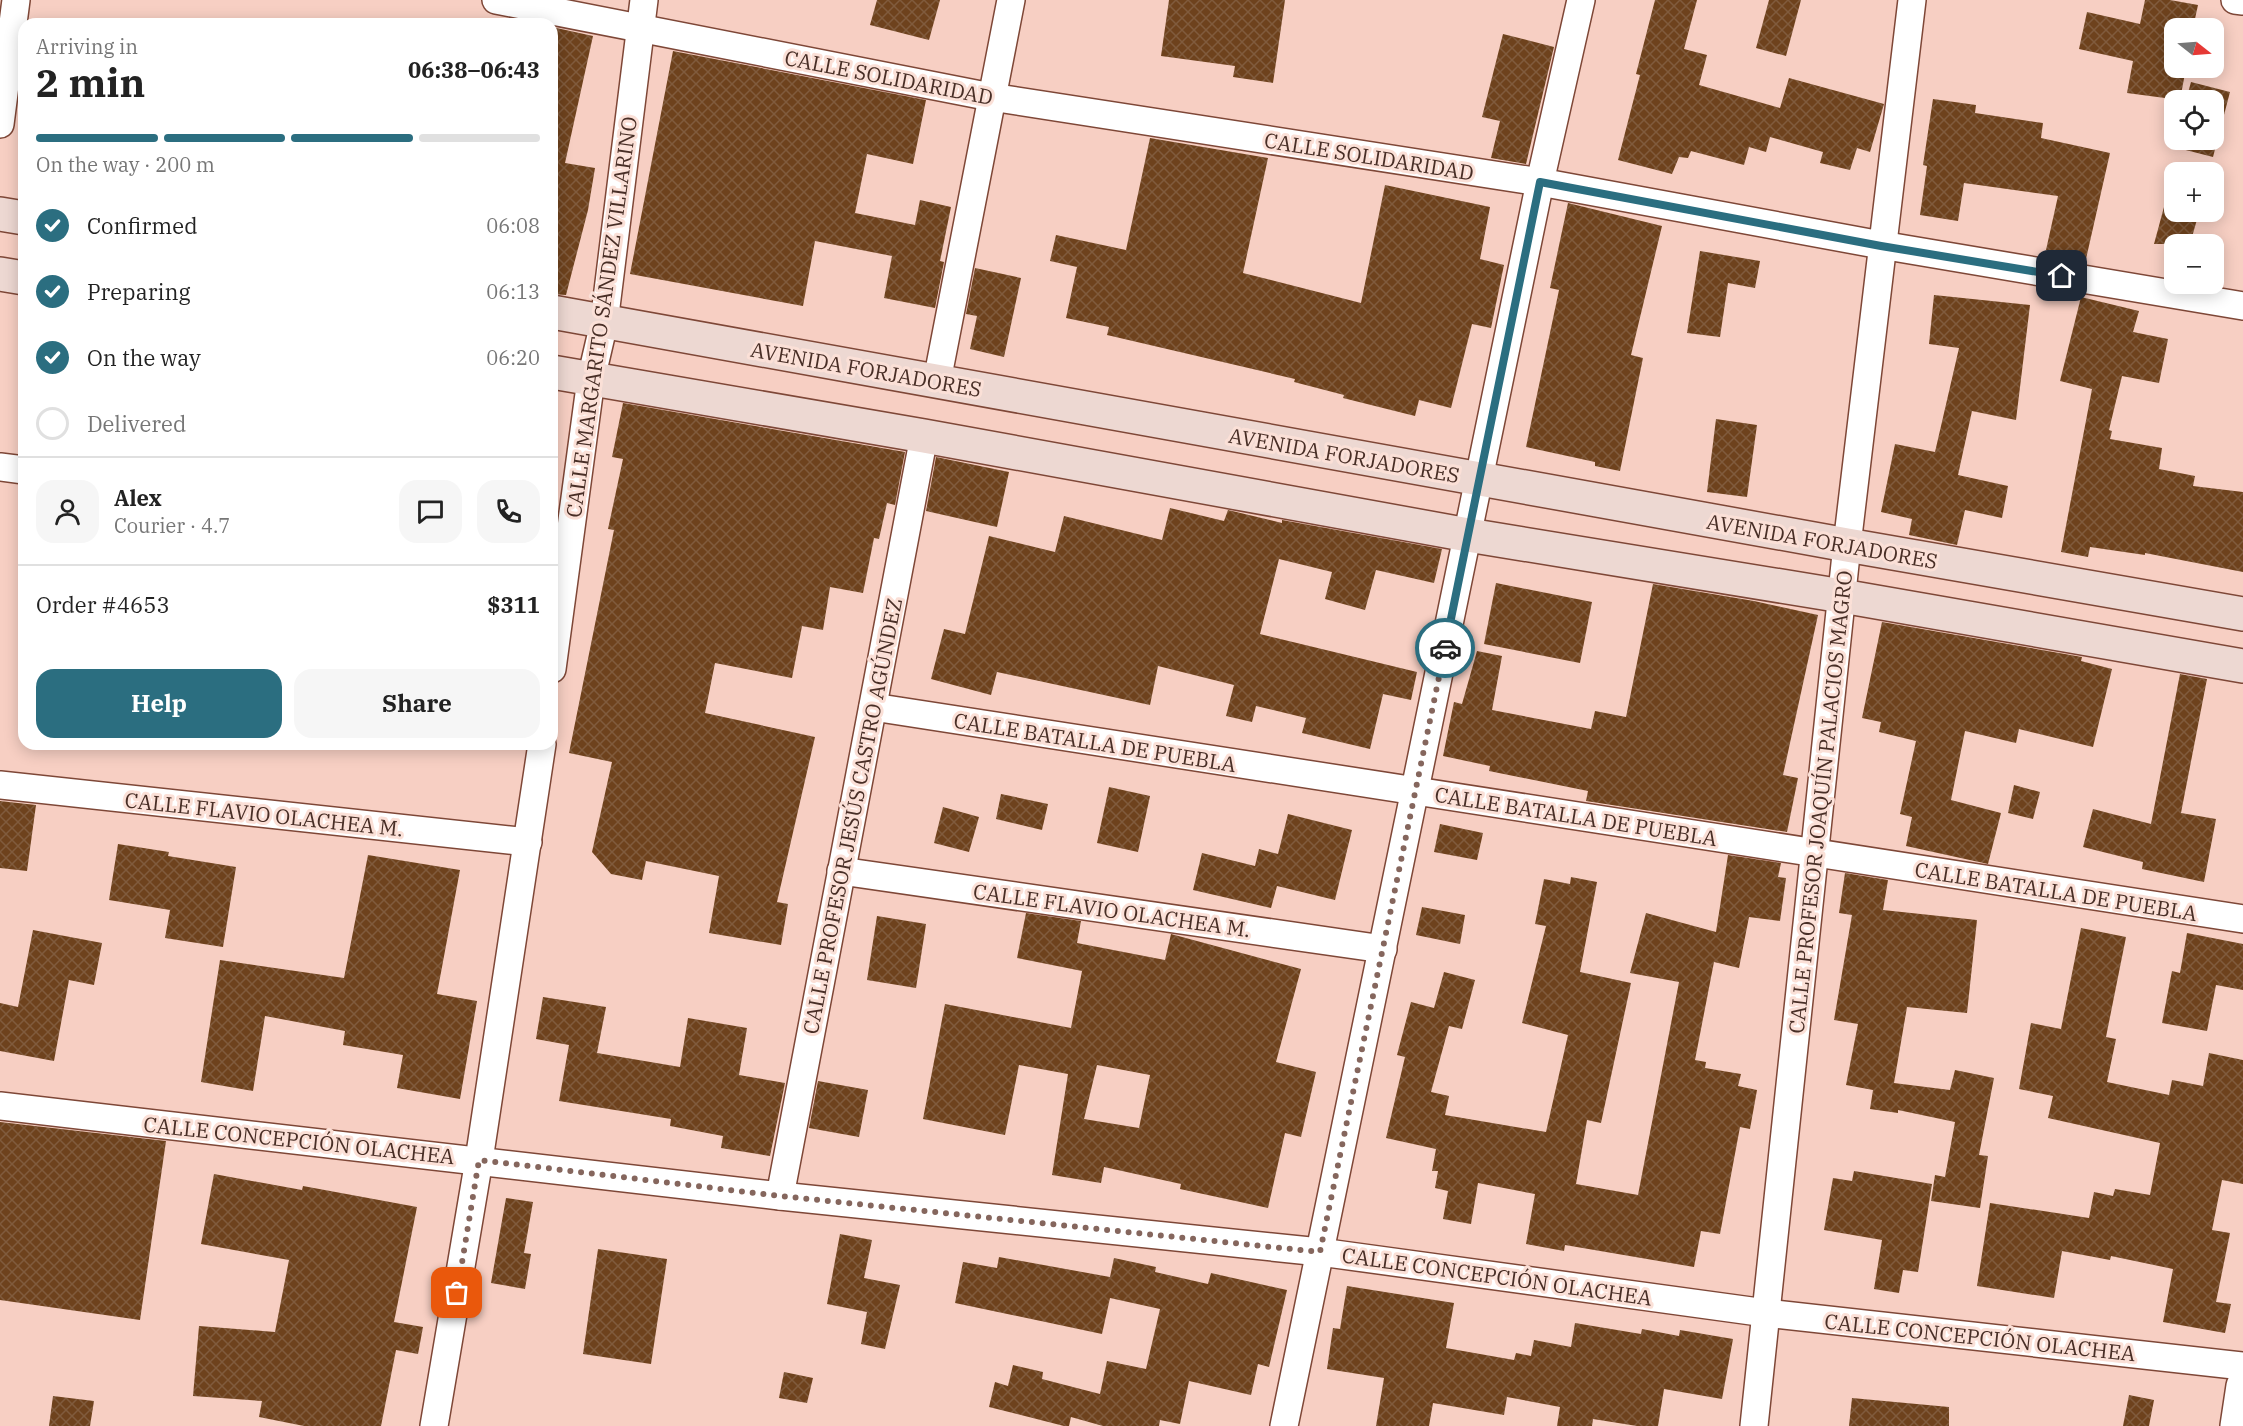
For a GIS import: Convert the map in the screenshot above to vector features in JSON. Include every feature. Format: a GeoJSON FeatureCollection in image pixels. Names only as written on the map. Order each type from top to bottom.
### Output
{"type":"FeatureCollection","features":[{"type":"Feature","properties":{"kind":"main road"},"geometry":{"type":"LineString","coordinates":[[0,214],[18,217]]}},
{"type":"Feature","properties":{"kind":"main road"},"geometry":{"type":"LineString","coordinates":[[0,274],[18,277]]}},
{"type":"Feature","properties":{"kind":"main road","name":"AVENIDA FORJADORES"},"geometry":{"type":"LineString","coordinates":[[558,313],[1481,480],[2243,614]]}},
{"type":"Feature","properties":{"kind":"main road"},"geometry":{"type":"LineString","coordinates":[[558,373],[924,436],[1468,535],[1842,596],[2243,666]]}},
{"type":"Feature","properties":{"kind":"street"},"geometry":{"type":"LineString","coordinates":[[0,124],[16,0]]}},
{"type":"Feature","properties":{"kind":"street","name":"CALLE SOLIDARIDAD"},"geometry":{"type":"LineString","coordinates":[[496,0],[991,97],[1540,182],[1881,246],[2243,306]]}},
{"type":"Feature","properties":{"kind":"street","name":"CALLE MARGARITO SÁNDEZ VILLARINO"},"geometry":{"type":"LineString","coordinates":[[558,586],[561,545],[591,379],[604,323],[645,0]]}},
{"type":"Feature","properties":{"kind":"street"},"geometry":{"type":"LineString","coordinates":[[937,381],[1011,0]]}},
{"type":"Feature","properties":{"kind":"street"},"geometry":{"type":"LineString","coordinates":[[1284,1426],[1481,480],[1540,182],[1581,0]]}},
{"type":"Feature","properties":{"kind":"street","name":"CALLE PROFESOR JOAQUÍN PALACIOS MAGRO"},"geometry":{"type":"LineString","coordinates":[[1754,1426],[1847,545],[1912,0]]}},
{"type":"Feature","properties":{"kind":"street"},"geometry":{"type":"LineString","coordinates":[[2235,0],[2243,1]]}},
{"type":"Feature","properties":{"kind":"street","name":"CALLE PROFESOR JESÚS CASTRO AGÚNDEZ"},"geometry":{"type":"LineString","coordinates":[[780,1196],[924,436]]}},
{"type":"Feature","properties":{"kind":"street"},"geometry":{"type":"LineString","coordinates":[[0,467],[18,469]]}},
{"type":"Feature","properties":{"kind":"street","name":"CALLE BATALLA DE PUEBLA"},"geometry":{"type":"LineString","coordinates":[[873,708],[2243,919]]}},
{"type":"Feature","properties":{"kind":"street"},"geometry":{"type":"LineString","coordinates":[[434,1426],[479,1160],[541,750]]}},
{"type":"Feature","properties":{"kind":"street","name":"CALLE FLAVIO OLACHEA M."},"geometry":{"type":"LineString","coordinates":[[0,785],[528,842]]}},
{"type":"Feature","properties":{"kind":"street","name":"CALLE FLAVIO OLACHEA M."},"geometry":{"type":"LineString","coordinates":[[841,872],[1383,949]]}},
{"type":"Feature","properties":{"kind":"street","name":"CALLE CONCEPCIÓN OLACHEA"},"geometry":{"type":"LineString","coordinates":[[0,1106],[780,1196],[1320,1252],[1766,1313],[2243,1366]]}},
{"type":"Feature","properties":{"kind":"street"},"geometry":{"type":"LineString","coordinates":[[2237,1426],[2243,1386]]}},
{"type":"Feature","properties":{"kind":"building"},"geometry":{"type":"Polygon","coordinates":[[[877,0],[940,0],[929,40],[870,25],[877,0]]]}},
{"type":"Feature","properties":{"kind":"building"},"geometry":{"type":"Polygon","coordinates":[[[1169,0],[1285,0],[1273,83],[1233,77],[1235,66],[1161,56],[1169,0]]]}},
{"type":"Feature","properties":{"kind":"building"},"geometry":{"type":"Polygon","coordinates":[[[1655,0],[1697,0],[1684,49],[1707,55],[1699,85],[1780,108],[1789,78],[1884,104],[1870,152],[1857,148],[1850,170],[1820,163],[1823,152],[1770,137],[1766,152],[1749,147],[1744,165],[1691,151],[1688,158],[1679,157],[1672,174],[1618,160],[1640,75],[1636,74],[1655,0]]]}},
{"type":"Feature","properties":{"kind":"building"},"geometry":{"type":"Polygon","coordinates":[[[1769,0],[1801,0],[1786,56],[1756,48],[1769,0]]]}},
{"type":"Feature","properties":{"kind":"building"},"geometry":{"type":"Polygon","coordinates":[[[2145,0],[2170,0],[2198,5],[2195,18],[2164,18],[2164,78],[2184,78],[2182,90],[2164,90],[2164,98],[2127,93],[2133,61],[2079,49],[2087,12],[2140,24],[2145,0]]]}},
{"type":"Feature","properties":{"kind":"building"},"geometry":{"type":"Polygon","coordinates":[[[558,28],[593,36],[565,163],[595,168],[588,210],[566,295],[558,294],[558,28]]]}},
{"type":"Feature","properties":{"kind":"building"},"geometry":{"type":"Polygon","coordinates":[[[1503,34],[1554,47],[1526,164],[1491,158],[1500,121],[1482,117],[1503,34]]]}},
{"type":"Feature","properties":{"kind":"building"},"geometry":{"type":"Polygon","coordinates":[[[673,51],[926,100],[913,164],[867,154],[855,213],[915,225],[920,200],[951,207],[940,261],[944,262],[935,308],[884,298],[892,256],[815,241],[803,306],[630,274],[673,51]]]}},
{"type":"Feature","properties":{"kind":"building"},"geometry":{"type":"Polygon","coordinates":[[[2191,82],[2222,90],[2189,90],[2191,82]]]}},
{"type":"Feature","properties":{"kind":"building"},"geometry":{"type":"Polygon","coordinates":[[[2224,90],[2230,92],[2224,115],[2224,90]]]}},
{"type":"Feature","properties":{"kind":"building"},"geometry":{"type":"Polygon","coordinates":[[[1933,99],[1976,105],[1975,113],[2043,123],[2041,138],[2110,153],[2086,259],[2046,250],[2058,196],[1964,183],[1958,221],[1920,215],[1927,166],[1923,165],[1933,99]]]}},
{"type":"Feature","properties":{"kind":"building"},"geometry":{"type":"Polygon","coordinates":[[[1150,138],[1268,158],[1243,273],[1361,303],[1385,185],[1490,207],[1480,259],[1504,265],[1491,328],[1472,324],[1451,408],[1419,400],[1415,416],[1343,398],[1344,395],[1294,382],[1295,379],[1107,335],[1109,327],[1066,318],[1077,267],[1050,261],[1056,235],[1126,250],[1150,138]]]}},
{"type":"Feature","properties":{"kind":"building"},"geometry":{"type":"Polygon","coordinates":[[[2186,150],[2215,150],[2213,157],[2186,150]]]}},
{"type":"Feature","properties":{"kind":"building"},"geometry":{"type":"Polygon","coordinates":[[[1568,203],[1662,226],[1631,355],[1643,358],[1620,471],[1595,466],[1595,462],[1526,447],[1559,290],[1550,288],[1568,203]]]}},
{"type":"Feature","properties":{"kind":"building"},"geometry":{"type":"Polygon","coordinates":[[[2164,207],[2164,222],[2196,222],[2193,234],[2164,234],[2164,244],[2154,244],[2164,207]]]}},
{"type":"Feature","properties":{"kind":"building"},"geometry":{"type":"Polygon","coordinates":[[[1700,251],[1760,261],[1755,288],[1728,283],[1720,337],[1687,333],[1700,251]]]}},
{"type":"Feature","properties":{"kind":"building"},"geometry":{"type":"Polygon","coordinates":[[[975,268],[1021,278],[1004,357],[970,349],[977,316],[966,314],[975,268]]]}},
{"type":"Feature","properties":{"kind":"building"},"geometry":{"type":"Polygon","coordinates":[[[1934,295],[2030,305],[2016,420],[1972,411],[1958,475],[2008,486],[2002,518],[1965,510],[1957,545],[1909,535],[1912,519],[1881,512],[1895,444],[1935,452],[1959,348],[1929,344],[1934,295]]]}},
{"type":"Feature","properties":{"kind":"building"},"geometry":{"type":"Polygon","coordinates":[[[2081,297],[2139,311],[2133,332],[2168,339],[2159,383],[2122,376],[2109,430],[2112,431],[2110,439],[2162,448],[2159,469],[2195,476],[2193,486],[2243,492],[2243,572],[2145,553],[2145,555],[2090,547],[2088,557],[2061,552],[2092,389],[2060,381],[2081,297]]]}},
{"type":"Feature","properties":{"kind":"building"},"geometry":{"type":"Polygon","coordinates":[[[623,403],[905,452],[895,505],[887,503],[879,539],[874,538],[863,593],[830,587],[823,630],[802,626],[792,678],[715,663],[705,713],[815,737],[777,902],[788,904],[781,945],[709,933],[719,876],[646,861],[642,880],[611,874],[592,852],[612,762],[569,753],[614,530],[608,529],[623,459],[612,457],[623,403]]]}},
{"type":"Feature","properties":{"kind":"building"},"geometry":{"type":"Polygon","coordinates":[[[1716,419],[1757,425],[1747,497],[1707,492],[1716,419]]]}},
{"type":"Feature","properties":{"kind":"building"},"geometry":{"type":"Polygon","coordinates":[[[936,457],[1009,472],[997,527],[926,511],[936,457]]]}},
{"type":"Feature","properties":{"kind":"building"},"geometry":{"type":"Polygon","coordinates":[[[1170,508],[1224,521],[1228,510],[1282,523],[1282,520],[1442,549],[1434,583],[1376,570],[1365,610],[1325,599],[1332,572],[1279,559],[1260,634],[1417,672],[1411,700],[1383,694],[1370,749],[1302,733],[1306,718],[1256,706],[1252,722],[1226,716],[1234,685],[1158,666],[1150,705],[997,672],[991,695],[931,679],[944,629],[965,634],[989,536],[1055,552],[1064,516],[1162,540],[1170,508]]]}},
{"type":"Feature","properties":{"kind":"building"},"geometry":{"type":"Polygon","coordinates":[[[1496,583],[1592,602],[1580,663],[1484,644],[1496,583]]]}},
{"type":"Feature","properties":{"kind":"building"},"geometry":{"type":"Polygon","coordinates":[[[1653,584],[1754,601],[1818,615],[1783,775],[1798,778],[1787,832],[1586,801],[1588,791],[1489,771],[1490,766],[1443,756],[1454,702],[1462,704],[1477,651],[1502,656],[1492,710],[1591,729],[1595,711],[1626,717],[1653,584]]]}},
{"type":"Feature","properties":{"kind":"building"},"geometry":{"type":"Polygon","coordinates":[[[1882,622],[2082,657],[2081,661],[2112,669],[2093,747],[2019,729],[2016,743],[1965,731],[1951,800],[2001,813],[1988,864],[1906,846],[1912,817],[1900,814],[1916,741],[1879,732],[1881,722],[1862,718],[1882,622]]]}},
{"type":"Feature","properties":{"kind":"building"},"geometry":{"type":"Polygon","coordinates":[[[2180,674],[2207,679],[2181,813],[2216,819],[2204,882],[2142,869],[2143,862],[2083,847],[2093,809],[2151,824],[2180,674]]]}},
{"type":"Feature","properties":{"kind":"building"},"geometry":{"type":"Polygon","coordinates":[[[2014,785],[2040,792],[2033,819],[2008,813],[2014,785]]]}},
{"type":"Feature","properties":{"kind":"building"},"geometry":{"type":"Polygon","coordinates":[[[1109,787],[1150,796],[1138,852],[1097,843],[1109,787]]]}},
{"type":"Feature","properties":{"kind":"building"},"geometry":{"type":"Polygon","coordinates":[[[1001,794],[1048,804],[1042,830],[996,819],[1001,794]]]}},
{"type":"Feature","properties":{"kind":"building"},"geometry":{"type":"Polygon","coordinates":[[[0,801],[36,805],[27,871],[0,868],[0,801]]]}},
{"type":"Feature","properties":{"kind":"building"},"geometry":{"type":"Polygon","coordinates":[[[943,807],[979,817],[969,852],[934,843],[943,807]]]}},
{"type":"Feature","properties":{"kind":"building"},"geometry":{"type":"Polygon","coordinates":[[[1288,814],[1352,830],[1335,900],[1277,886],[1271,908],[1193,890],[1202,853],[1255,866],[1259,849],[1278,854],[1288,814]]]}},
{"type":"Feature","properties":{"kind":"building"},"geometry":{"type":"Polygon","coordinates":[[[1440,824],[1483,833],[1477,860],[1434,852],[1440,824]]]}},
{"type":"Feature","properties":{"kind":"building"},"geometry":{"type":"Polygon","coordinates":[[[118,844],[169,852],[168,856],[236,867],[223,947],[165,938],[170,910],[109,900],[118,844]]]}},
{"type":"Feature","properties":{"kind":"building"},"geometry":{"type":"Polygon","coordinates":[[[368,855],[460,870],[437,994],[477,1001],[460,1099],[397,1088],[403,1055],[343,1045],[345,1031],[265,1016],[253,1091],[201,1082],[220,960],[344,978],[368,855]]]}},
{"type":"Feature","properties":{"kind":"building"},"geometry":{"type":"Polygon","coordinates":[[[1728,855],[1781,863],[1778,877],[1786,878],[1780,921],[1749,917],[1739,968],[1714,962],[1695,1060],[1706,1062],[1705,1068],[1741,1074],[1738,1086],[1757,1090],[1750,1129],[1740,1127],[1720,1234],[1701,1231],[1694,1267],[1565,1245],[1564,1251],[1526,1244],[1535,1194],[1478,1183],[1471,1224],[1443,1219],[1448,1191],[1435,1188],[1438,1171],[1432,1171],[1436,1149],[1386,1138],[1405,1057],[1397,1055],[1411,1002],[1434,1008],[1444,972],[1475,980],[1462,1029],[1449,1026],[1431,1092],[1449,1096],[1445,1115],[1546,1132],[1568,1035],[1522,1023],[1546,926],[1535,924],[1544,879],[1570,884],[1571,877],[1597,882],[1580,972],[1631,983],[1601,1123],[1587,1120],[1576,1184],[1638,1195],[1679,982],[1630,973],[1646,913],[1716,932],[1728,855]]]}},
{"type":"Feature","properties":{"kind":"building"},"geometry":{"type":"Polygon","coordinates":[[[1845,873],[1888,880],[1883,910],[1977,920],[1967,1013],[1907,1007],[1894,1083],[1950,1090],[1955,1070],[1994,1078],[1979,1155],[1988,1156],[1980,1208],[1931,1201],[1935,1175],[1945,1177],[1955,1122],[1898,1110],[1898,1113],[1870,1109],[1873,1090],[1846,1085],[1858,1024],[1834,1020],[1852,915],[1839,913],[1845,873]]]}},
{"type":"Feature","properties":{"kind":"building"},"geometry":{"type":"Polygon","coordinates":[[[1422,907],[1465,915],[1460,944],[1416,935],[1422,907]]]}},
{"type":"Feature","properties":{"kind":"building"},"geometry":{"type":"Polygon","coordinates":[[[1026,913],[1081,921],[1077,943],[1165,960],[1171,934],[1301,969],[1276,1062],[1316,1072],[1301,1137],[1285,1133],[1268,1208],[1180,1189],[1181,1184],[1104,1167],[1101,1183],[1052,1175],[1068,1074],[1019,1065],[1005,1135],[923,1119],[945,1004],[1071,1028],[1082,971],[1017,958],[1026,913]],[[1097,1065],[1084,1119],[1139,1128],[1150,1075],[1097,1065]]]}},
{"type":"Feature","properties":{"kind":"building"},"geometry":{"type":"Polygon","coordinates":[[[877,916],[926,924],[916,988],[867,980],[877,916]]]}},
{"type":"Feature","properties":{"kind":"building"},"geometry":{"type":"Polygon","coordinates":[[[2081,928],[2126,937],[2106,1037],[2116,1039],[2107,1082],[2169,1095],[2172,1080],[2203,1086],[2209,1053],[2243,1060],[2243,1184],[2222,1180],[2212,1230],[2230,1233],[2216,1302],[2231,1304],[2225,1333],[2163,1322],[2173,1269],[2111,1256],[2110,1260],[2062,1251],[2054,1298],[1977,1286],[1990,1203],[2089,1218],[2094,1192],[2113,1196],[2115,1189],[2150,1195],[2160,1143],[2048,1118],[2053,1096],[2019,1089],[2031,1023],[2061,1029],[2081,928]]]}},
{"type":"Feature","properties":{"kind":"building"},"geometry":{"type":"Polygon","coordinates":[[[33,930],[102,943],[94,985],[69,980],[54,1061],[0,1051],[0,1003],[18,1007],[33,930]]]}},
{"type":"Feature","properties":{"kind":"building"},"geometry":{"type":"Polygon","coordinates":[[[2187,933],[2243,944],[2243,990],[2216,985],[2207,1031],[2162,1023],[2172,971],[2180,973],[2187,933]]]}},
{"type":"Feature","properties":{"kind":"building"},"geometry":{"type":"Polygon","coordinates":[[[543,997],[606,1007],[597,1053],[680,1067],[688,1018],[747,1028],[739,1075],[785,1083],[770,1156],[721,1148],[723,1136],[670,1126],[671,1119],[559,1101],[569,1045],[536,1039],[543,997]]]}},
{"type":"Feature","properties":{"kind":"building"},"geometry":{"type":"Polygon","coordinates":[[[818,1081],[868,1090],[859,1137],[809,1128],[818,1081]]]}},
{"type":"Feature","properties":{"kind":"building"},"geometry":{"type":"Polygon","coordinates":[[[0,1122],[166,1141],[140,1320],[0,1300],[0,1122]]]}},
{"type":"Feature","properties":{"kind":"building"},"geometry":{"type":"Polygon","coordinates":[[[1854,1171],[1932,1184],[1918,1272],[1903,1270],[1899,1293],[1874,1289],[1882,1240],[1824,1230],[1833,1178],[1852,1181],[1854,1171]]]}},
{"type":"Feature","properties":{"kind":"building"},"geometry":{"type":"Polygon","coordinates":[[[214,1174],[302,1190],[303,1186],[417,1207],[394,1322],[423,1327],[418,1354],[396,1350],[381,1426],[304,1426],[259,1417],[262,1401],[193,1396],[199,1326],[275,1332],[289,1260],[201,1244],[214,1174]]]}},
{"type":"Feature","properties":{"kind":"building"},"geometry":{"type":"Polygon","coordinates":[[[506,1198],[533,1202],[524,1253],[531,1254],[525,1289],[491,1283],[506,1198]]]}},
{"type":"Feature","properties":{"kind":"building"},"geometry":{"type":"Polygon","coordinates":[[[840,1234],[872,1240],[864,1278],[900,1285],[885,1349],[861,1344],[867,1312],[827,1304],[840,1234]]]}},
{"type":"Feature","properties":{"kind":"building"},"geometry":{"type":"Polygon","coordinates":[[[598,1249],[667,1259],[651,1364],[583,1354],[598,1249]]]}},
{"type":"Feature","properties":{"kind":"building"},"geometry":{"type":"Polygon","coordinates":[[[999,1257],[1110,1277],[1114,1258],[1156,1267],[1155,1272],[1208,1284],[1211,1273],[1287,1290],[1269,1367],[1258,1364],[1251,1395],[1189,1381],[1180,1424],[1160,1420],[1159,1426],[1103,1426],[1071,1417],[1069,1426],[1064,1426],[989,1407],[995,1382],[1008,1386],[1013,1365],[1043,1372],[1042,1379],[1100,1394],[1107,1361],[1146,1369],[1160,1309],[1110,1298],[1102,1334],[955,1303],[963,1262],[997,1268],[999,1257]]]}},
{"type":"Feature","properties":{"kind":"building"},"geometry":{"type":"Polygon","coordinates":[[[1347,1286],[1454,1303],[1446,1348],[1514,1360],[1516,1353],[1531,1356],[1534,1340],[1571,1347],[1575,1323],[1641,1334],[1642,1329],[1679,1336],[1680,1330],[1733,1339],[1722,1399],[1664,1389],[1658,1426],[1637,1426],[1593,1419],[1592,1426],[1557,1426],[1560,1407],[1507,1397],[1504,1415],[1433,1403],[1429,1426],[1376,1426],[1384,1378],[1327,1369],[1333,1328],[1340,1329],[1347,1286]]]}},
{"type":"Feature","properties":{"kind":"building"},"geometry":{"type":"Polygon","coordinates":[[[784,1372],[813,1378],[807,1403],[779,1398],[784,1372]]]}},
{"type":"Feature","properties":{"kind":"building"},"geometry":{"type":"Polygon","coordinates":[[[2129,1395],[2154,1400],[2149,1426],[2123,1426],[2129,1395]]]}},
{"type":"Feature","properties":{"kind":"building"},"geometry":{"type":"Polygon","coordinates":[[[53,1396],[94,1401],[90,1426],[49,1426],[53,1396]]]}},
{"type":"Feature","properties":{"kind":"building"},"geometry":{"type":"Polygon","coordinates":[[[1852,1398],[1949,1407],[1949,1426],[1849,1426],[1852,1398]]]}},
{"type":"Feature","properties":{"kind":"way so far"},"geometry":{"type":"LineString","coordinates":[[457,1293],[479,1160],[780,1196],[1320,1252],[1445,648]]}},
{"type":"Feature","properties":{"kind":"route"},"geometry":{"type":"LineString","coordinates":[[1445,648],[1540,182],[1881,246],[2062,276]]}}]}
